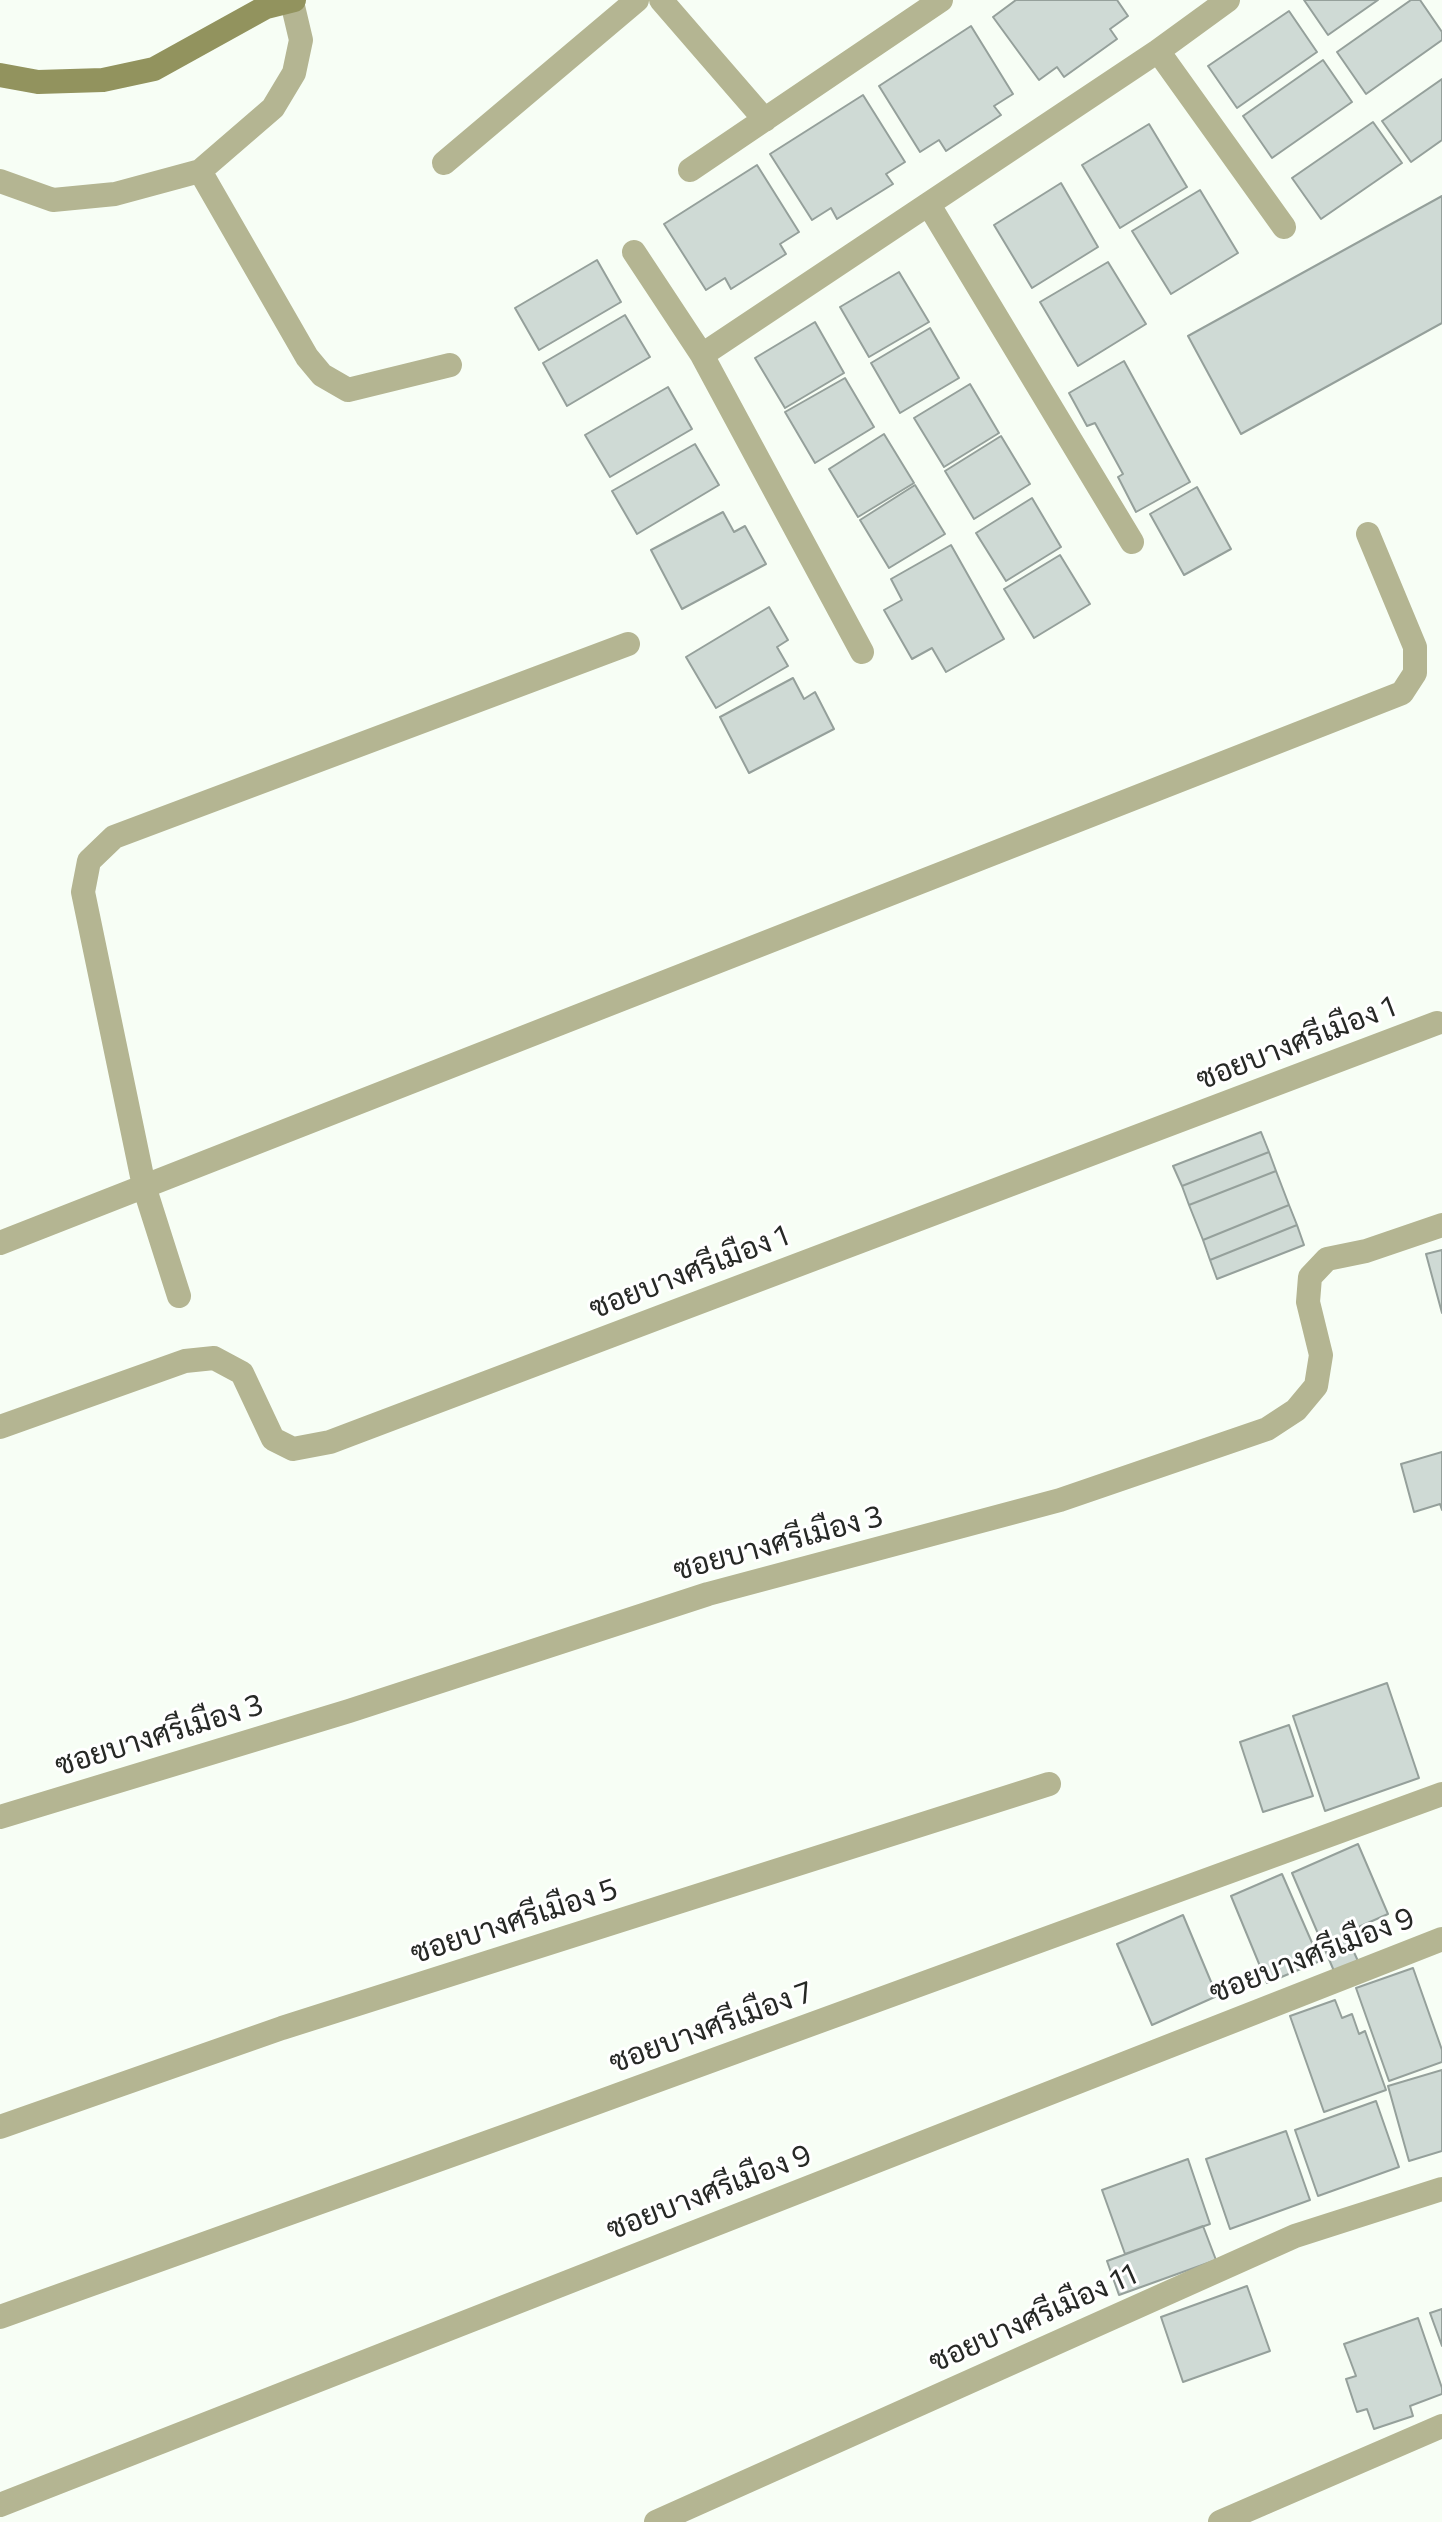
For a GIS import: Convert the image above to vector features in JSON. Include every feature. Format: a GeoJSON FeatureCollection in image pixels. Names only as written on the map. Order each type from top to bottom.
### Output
{"type":"FeatureCollection","features":[{"type":"Feature","properties":{"kind":"main road"},"geometry":{"type":"LineString","coordinates":[[0,75],[38,82],[103,80],[154,69],[263,3],[293,1]]}},
{"type":"Feature","properties":{"kind":"street"},"geometry":{"type":"LineString","coordinates":[[444,163],[637,0]]}},
{"type":"Feature","properties":{"kind":"street"},"geometry":{"type":"LineString","coordinates":[[661,0],[765,120]]}},
{"type":"Feature","properties":{"kind":"street"},"geometry":{"type":"LineString","coordinates":[[690,170],[941,0]]}},
{"type":"Feature","properties":{"kind":"street"},"geometry":{"type":"LineString","coordinates":[[702,355],[1158,51],[1228,0]]}},
{"type":"Feature","properties":{"kind":"street"},"geometry":{"type":"LineString","coordinates":[[0,181],[53,200],[115,194],[200,171],[273,108],[294,73],[301,40],[293,1]]}},
{"type":"Feature","properties":{"kind":"street"},"geometry":{"type":"LineString","coordinates":[[1158,51],[1284,227]]}},
{"type":"Feature","properties":{"kind":"street"},"geometry":{"type":"LineString","coordinates":[[200,171],[307,357],[322,375],[348,390],[450,365]]}},
{"type":"Feature","properties":{"kind":"street"},"geometry":{"type":"LineString","coordinates":[[929,205],[1132,542]]}},
{"type":"Feature","properties":{"kind":"street"},"geometry":{"type":"LineString","coordinates":[[634,252],[702,355],[862,652]]}},
{"type":"Feature","properties":{"kind":"street"},"geometry":{"type":"LineString","coordinates":[[0,1243],[1402,693],[1415,673],[1415,647],[1368,534]]}},
{"type":"Feature","properties":{"kind":"street"},"geometry":{"type":"LineString","coordinates":[[179,1296],[144,1186],[83,892],[89,861],[114,837],[628,644]]}},
{"type":"Feature","properties":{"kind":"street","name":"ซอยบางศรีเมือง 1"},"geometry":{"type":"LineString","coordinates":[[0,1427],[185,1361],[214,1358],[242,1373],[273,1439],[293,1449],[330,1442],[1437,1023]]}},
{"type":"Feature","properties":{"kind":"street","name":"ซอยบางศรีเมือง 3"},"geometry":{"type":"LineString","coordinates":[[0,1817],[349,1711],[708,1594],[1060,1500],[1267,1429],[1296,1410],[1316,1386],[1321,1355],[1308,1302],[1310,1277],[1327,1259],[1366,1251],[1442,1225]]}},
{"type":"Feature","properties":{"kind":"street","name":"ซอยบางศรีเมือง 5"},"geometry":{"type":"LineString","coordinates":[[0,2127],[282,2028],[1049,1784]]}},
{"type":"Feature","properties":{"kind":"street","name":"ซอยบางศรีเมือง 7"},"geometry":{"type":"LineString","coordinates":[[0,2317],[535,2126],[1442,1794]]}},
{"type":"Feature","properties":{"kind":"street","name":"ซอยบางศรีเมือง 9"},"geometry":{"type":"LineString","coordinates":[[0,2505],[1442,1939]]}},
{"type":"Feature","properties":{"kind":"street","name":"ซอยบางศรีเมือง 11"},"geometry":{"type":"LineString","coordinates":[[656,2522],[1295,2236],[1442,2189]]}},
{"type":"Feature","properties":{"kind":"street"},"geometry":{"type":"LineString","coordinates":[[1220,2522],[1442,2426]]}},
{"type":"Feature","properties":{"kind":"building"},"geometry":{"type":"Polygon","coordinates":[[[1016,0],[1117,0],[1128,16],[1110,29],[1117,39],[1064,77],[1057,67],[1039,80],[993,17],[1016,0]]]}},
{"type":"Feature","properties":{"kind":"building"},"geometry":{"type":"Polygon","coordinates":[[[1304,0],[1378,0],[1328,35],[1304,0]]]}},
{"type":"Feature","properties":{"kind":"building"},"geometry":{"type":"Polygon","coordinates":[[[1411,0],[1420,0],[1442,32],[1442,40],[1366,94],[1337,52],[1411,0]]]}},
{"type":"Feature","properties":{"kind":"building"},"geometry":{"type":"Polygon","coordinates":[[[1289,11],[1317,52],[1237,108],[1208,66],[1289,11]]]}},
{"type":"Feature","properties":{"kind":"building"},"geometry":{"type":"Polygon","coordinates":[[[971,26],[1013,94],[994,106],[1001,115],[946,151],[939,140],[920,152],[879,86],[971,26]]]}},
{"type":"Feature","properties":{"kind":"building"},"geometry":{"type":"Polygon","coordinates":[[[1323,60],[1352,102],[1272,158],[1243,116],[1323,60]]]}},
{"type":"Feature","properties":{"kind":"building"},"geometry":{"type":"Polygon","coordinates":[[[1442,79],[1442,140],[1411,162],[1382,121],[1442,79]]]}},
{"type":"Feature","properties":{"kind":"building"},"geometry":{"type":"Polygon","coordinates":[[[863,95],[905,162],[886,174],[893,184],[837,219],[831,208],[812,220],[770,154],[863,95]]]}},
{"type":"Feature","properties":{"kind":"building"},"geometry":{"type":"Polygon","coordinates":[[[1373,122],[1402,163],[1321,219],[1292,178],[1373,122]]]}},
{"type":"Feature","properties":{"kind":"building"},"geometry":{"type":"Polygon","coordinates":[[[1149,124],[1187,187],[1120,228],[1082,165],[1149,124]]]}},
{"type":"Feature","properties":{"kind":"building"},"geometry":{"type":"Polygon","coordinates":[[[757,165],[799,232],[780,244],[786,254],[731,289],[725,278],[706,290],[664,224],[757,165]]]}},
{"type":"Feature","properties":{"kind":"building"},"geometry":{"type":"Polygon","coordinates":[[[1061,183],[1098,247],[1032,288],[994,225],[1061,183]]]}},
{"type":"Feature","properties":{"kind":"building"},"geometry":{"type":"Polygon","coordinates":[[[1200,190],[1238,253],[1171,294],[1132,231],[1200,190]]]}},
{"type":"Feature","properties":{"kind":"building"},"geometry":{"type":"Polygon","coordinates":[[[1442,196],[1442,323],[1241,434],[1188,336],[1442,196]]]}},
{"type":"Feature","properties":{"kind":"building"},"geometry":{"type":"Polygon","coordinates":[[[597,260],[621,302],[539,350],[515,308],[597,260]]]}},
{"type":"Feature","properties":{"kind":"building"},"geometry":{"type":"Polygon","coordinates":[[[1108,262],[1146,324],[1078,366],[1040,302],[1108,262]]]}},
{"type":"Feature","properties":{"kind":"building"},"geometry":{"type":"Polygon","coordinates":[[[899,272],[929,322],[869,357],[840,307],[899,272]]]}},
{"type":"Feature","properties":{"kind":"building"},"geometry":{"type":"Polygon","coordinates":[[[625,315],[650,357],[567,406],[543,363],[625,315]]]}},
{"type":"Feature","properties":{"kind":"building"},"geometry":{"type":"Polygon","coordinates":[[[815,322],[844,373],[785,408],[755,358],[815,322]]]}},
{"type":"Feature","properties":{"kind":"building"},"geometry":{"type":"Polygon","coordinates":[[[930,328],[959,378],[900,413],[871,363],[930,328]]]}},
{"type":"Feature","properties":{"kind":"building"},"geometry":{"type":"Polygon","coordinates":[[[1124,361],[1190,482],[1136,512],[1118,477],[1123,474],[1095,423],[1087,426],[1069,393],[1124,361]]]}},
{"type":"Feature","properties":{"kind":"building"},"geometry":{"type":"Polygon","coordinates":[[[845,378],[874,427],[815,463],[785,412],[845,378]]]}},
{"type":"Feature","properties":{"kind":"building"},"geometry":{"type":"Polygon","coordinates":[[[970,384],[999,433],[944,467],[914,418],[970,384]]]}},
{"type":"Feature","properties":{"kind":"building"},"geometry":{"type":"Polygon","coordinates":[[[668,387],[692,429],[610,477],[585,435],[668,387]]]}},
{"type":"Feature","properties":{"kind":"building"},"geometry":{"type":"Polygon","coordinates":[[[884,434],[914,483],[858,517],[829,469],[884,434]]]}},
{"type":"Feature","properties":{"kind":"building"},"geometry":{"type":"Polygon","coordinates":[[[1001,436],[1030,484],[974,519],[945,471],[1001,436]]]}},
{"type":"Feature","properties":{"kind":"building"},"geometry":{"type":"Polygon","coordinates":[[[695,444],[719,485],[637,534],[612,491],[695,444]]]}},
{"type":"Feature","properties":{"kind":"building"},"geometry":{"type":"Polygon","coordinates":[[[915,485],[945,534],[889,568],[860,520],[915,485]]]}},
{"type":"Feature","properties":{"kind":"building"},"geometry":{"type":"Polygon","coordinates":[[[1197,487],[1231,549],[1184,575],[1150,514],[1197,487]]]}},
{"type":"Feature","properties":{"kind":"building"},"geometry":{"type":"Polygon","coordinates":[[[1032,498],[1061,547],[1006,581],[976,533],[1032,498]]]}},
{"type":"Feature","properties":{"kind":"building"},"geometry":{"type":"Polygon","coordinates":[[[723,512],[734,532],[745,526],[766,564],[682,609],[651,550],[723,512]]]}},
{"type":"Feature","properties":{"kind":"building"},"geometry":{"type":"Polygon","coordinates":[[[951,545],[1004,639],[946,672],[932,648],[912,659],[884,610],[902,600],[891,579],[951,545]]]}},
{"type":"Feature","properties":{"kind":"building"},"geometry":{"type":"Polygon","coordinates":[[[1060,555],[1090,604],[1034,638],[1004,589],[1060,555]]]}},
{"type":"Feature","properties":{"kind":"building"},"geometry":{"type":"Polygon","coordinates":[[[769,607],[788,640],[777,647],[788,666],[716,708],[686,657],[769,607]]]}},
{"type":"Feature","properties":{"kind":"building"},"geometry":{"type":"Polygon","coordinates":[[[793,678],[804,699],[815,692],[834,729],[749,773],[720,717],[793,678]]]}},
{"type":"Feature","properties":{"kind":"building"},"geometry":{"type":"Polygon","coordinates":[[[1261,1132],[1269,1152],[1182,1186],[1173,1166],[1261,1132]]]}},
{"type":"Feature","properties":{"kind":"building"},"geometry":{"type":"Polygon","coordinates":[[[1269,1152],[1276,1171],[1189,1205],[1182,1186],[1269,1152]]]}},
{"type":"Feature","properties":{"kind":"building"},"geometry":{"type":"Polygon","coordinates":[[[1276,1171],[1289,1205],[1203,1240],[1189,1205],[1276,1171]]]}},
{"type":"Feature","properties":{"kind":"building"},"geometry":{"type":"Polygon","coordinates":[[[1289,1205],[1297,1225],[1210,1260],[1203,1240],[1289,1205]]]}},
{"type":"Feature","properties":{"kind":"building"},"geometry":{"type":"Polygon","coordinates":[[[1297,1225],[1304,1245],[1217,1279],[1210,1260],[1297,1225]]]}},
{"type":"Feature","properties":{"kind":"building"},"geometry":{"type":"Polygon","coordinates":[[[1442,1250],[1442,1313],[1426,1254],[1442,1250]]]}},
{"type":"Feature","properties":{"kind":"building"},"geometry":{"type":"Polygon","coordinates":[[[1442,1452],[1442,1510],[1440,1504],[1414,1512],[1401,1464],[1442,1452]]]}},
{"type":"Feature","properties":{"kind":"building"},"geometry":{"type":"Polygon","coordinates":[[[1387,1683],[1419,1778],[1325,1811],[1293,1716],[1387,1683]]]}},
{"type":"Feature","properties":{"kind":"building"},"geometry":{"type":"Polygon","coordinates":[[[1289,1725],[1313,1796],[1263,1812],[1240,1742],[1289,1725]]]}},
{"type":"Feature","properties":{"kind":"building"},"geometry":{"type":"Polygon","coordinates":[[[1358,1844],[1388,1914],[1345,1933],[1358,1961],[1334,1971],[1292,1873],[1358,1844]]]}},
{"type":"Feature","properties":{"kind":"building"},"geometry":{"type":"Polygon","coordinates":[[[1282,1874],[1320,1961],[1267,1983],[1231,1896],[1282,1874]]]}},
{"type":"Feature","properties":{"kind":"building"},"geometry":{"type":"Polygon","coordinates":[[[1183,1915],[1217,1996],[1152,2025],[1117,1944],[1183,1915]]]}},
{"type":"Feature","properties":{"kind":"building"},"geometry":{"type":"Polygon","coordinates":[[[1413,1968],[1442,2050],[1442,2062],[1389,2081],[1356,1988],[1413,1968]]]}},
{"type":"Feature","properties":{"kind":"building"},"geometry":{"type":"Polygon","coordinates":[[[1335,2000],[1342,2018],[1352,2014],[1359,2034],[1365,2031],[1386,2090],[1324,2112],[1290,2016],[1335,2000]]]}},
{"type":"Feature","properties":{"kind":"building"},"geometry":{"type":"Polygon","coordinates":[[[1442,2070],[1442,2151],[1409,2161],[1388,2086],[1442,2070]]]}},
{"type":"Feature","properties":{"kind":"building"},"geometry":{"type":"Polygon","coordinates":[[[1376,2101],[1399,2167],[1318,2196],[1295,2130],[1376,2101]]]}},
{"type":"Feature","properties":{"kind":"building"},"geometry":{"type":"Polygon","coordinates":[[[1286,2131],[1310,2200],[1230,2229],[1206,2159],[1286,2131]]]}},
{"type":"Feature","properties":{"kind":"building"},"geometry":{"type":"Polygon","coordinates":[[[1188,2159],[1210,2224],[1125,2254],[1102,2190],[1188,2159]]]}},
{"type":"Feature","properties":{"kind":"building"},"geometry":{"type":"Polygon","coordinates":[[[1203,2226],[1216,2260],[1119,2295],[1107,2261],[1203,2226]]]}},
{"type":"Feature","properties":{"kind":"building"},"geometry":{"type":"Polygon","coordinates":[[[1247,2286],[1270,2351],[1183,2382],[1161,2317],[1247,2286]]]}},
{"type":"Feature","properties":{"kind":"building"},"geometry":{"type":"Polygon","coordinates":[[[1442,2309],[1442,2346],[1430,2313],[1442,2309]]]}},
{"type":"Feature","properties":{"kind":"building"},"geometry":{"type":"Polygon","coordinates":[[[1418,2318],[1442,2394],[1410,2406],[1413,2416],[1374,2429],[1367,2409],[1357,2412],[1346,2379],[1356,2376],[1344,2344],[1418,2318]]]}}]}
